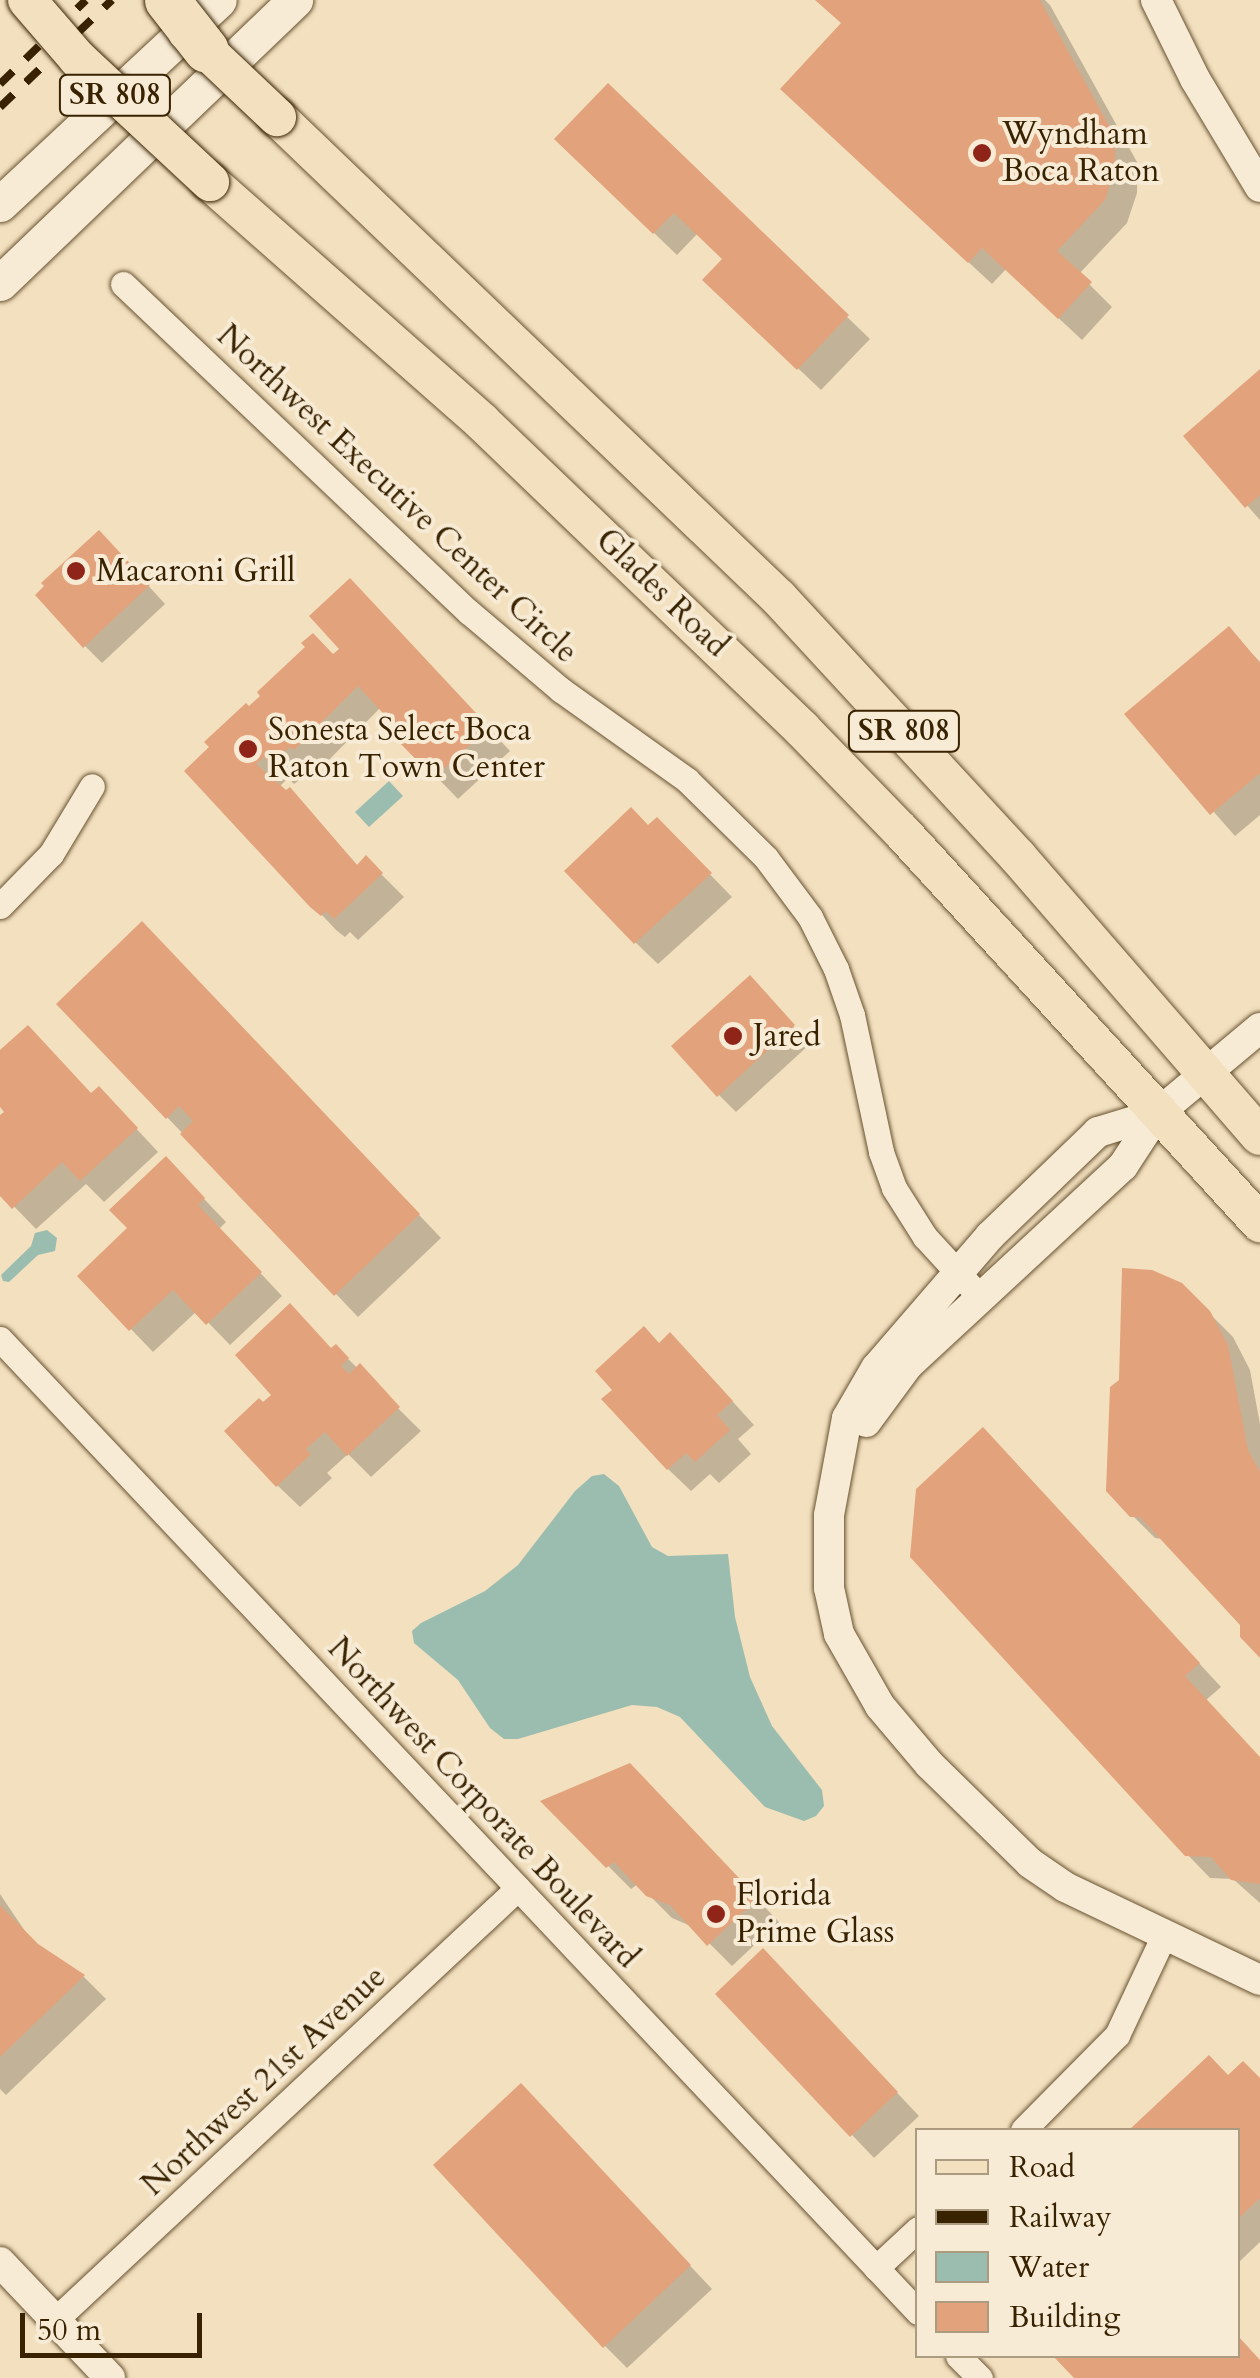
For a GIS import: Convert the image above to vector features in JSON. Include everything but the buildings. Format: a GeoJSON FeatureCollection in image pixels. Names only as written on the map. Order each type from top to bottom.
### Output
{"type":"FeatureCollection","features":[{"type":"Feature","properties":{"kind":"highway"},"geometry":{"type":"LineString","coordinates":[[166,0],[206,50]]}},
{"type":"Feature","properties":{"kind":"main road","name":"Glades Road"},"geometry":{"type":"LineString","coordinates":[[27,0],[77,58],[210,182],[482,422],[710,638],[901,831],[1260,1222]]}},
{"type":"Feature","properties":{"kind":"main road","name":"SR 808"},"geometry":{"type":"LineString","coordinates":[[152,0],[584,407],[780,598],[1006,843],[1260,1136]]}},
{"type":"Feature","properties":{"kind":"main road"},"geometry":{"type":"LineString","coordinates":[[0,204],[219,0]]}},
{"type":"Feature","properties":{"kind":"main road"},"geometry":{"type":"LineString","coordinates":[[0,284],[294,0]]}},
{"type":"Feature","properties":{"kind":"street"},"geometry":{"type":"LineString","coordinates":[[1156,0],[1195,78],[1260,188]]}},
{"type":"Feature","properties":{"kind":"street","name":"Northwest Executive Center Circle"},"geometry":{"type":"LineString","coordinates":[[123,284],[502,641],[687,780],[766,858],[810,917],[836,969],[859,1040],[886,1171],[904,1207],[964,1279]]}},
{"type":"Feature","properties":{"kind":"street"},"geometry":{"type":"LineString","coordinates":[[0,906],[51,854],[92,786]]}},
{"type":"Feature","properties":{"kind":"street"},"geometry":{"type":"LineString","coordinates":[[844,1446],[908,1365],[1123,1166],[1157,1114],[1260,1028]]}},
{"type":"Feature","properties":{"kind":"street"},"geometry":{"type":"LineString","coordinates":[[1157,1114],[1098,1132],[864,1386],[847,1418],[829,1515],[829,1588],[839,1634],[864,1683],[929,1764],[1030,1863],[1065,1887],[1260,1980]]}},
{"type":"Feature","properties":{"kind":"street","name":"Northwest Corporate Boulevard"},"geometry":{"type":"LineString","coordinates":[[0,1339],[915,2309]]}},
{"type":"Feature","properties":{"kind":"street","name":"Northwest 21st Avenue"},"geometry":{"type":"LineString","coordinates":[[56,2320],[518,1888]]}},
{"type":"Feature","properties":{"kind":"street"},"geometry":{"type":"LineString","coordinates":[[1024,2128],[1118,2035],[1164,1935]]}},
{"type":"Feature","properties":{"kind":"street"},"geometry":{"type":"LineString","coordinates":[[876,2268],[915,2232]]}},
{"type":"Feature","properties":{"kind":"street"},"geometry":{"type":"LineString","coordinates":[[0,2262],[110,2378]]}},
{"type":"Feature","properties":{"kind":"street"},"geometry":{"type":"LineString","coordinates":[[960,2358],[980,2378]]}},
{"type":"Feature","properties":{"kind":"water"},"geometry":{"type":"Polygon","coordinates":[[[389,781],[403,796],[369,827],[355,812],[389,781]]]}},
{"type":"Feature","properties":{"kind":"water"},"geometry":{"type":"Polygon","coordinates":[[[47,1230],[57,1238],[55,1251],[38,1255],[9,1282],[3,1281],[1,1275],[31,1246],[35,1233],[47,1230]]]}},
{"type":"Feature","properties":{"kind":"water"},"geometry":{"type":"Polygon","coordinates":[[[604,1474],[619,1486],[652,1547],[668,1556],[728,1554],[735,1617],[750,1677],[772,1726],[822,1790],[824,1806],[816,1816],[804,1821],[765,1807],[680,1717],[657,1707],[632,1705],[518,1739],[504,1739],[490,1728],[458,1680],[414,1643],[412,1631],[421,1623],[485,1591],[518,1565],[575,1491],[592,1476],[604,1474]]]}},
{"type":"Feature","properties":{"kind":"railway"},"geometry":{"type":"LineString","coordinates":[[0,84],[86,0]]}},
{"type":"Feature","properties":{"kind":"railway"},"geometry":{"type":"LineString","coordinates":[[0,107],[112,0]]}},
{"type":"Feature","properties":{"kind":"place","name":"Wyndham Boca Raton"},"geometry":{"type":"Point","coordinates":[982,153]}},
{"type":"Feature","properties":{"kind":"place","name":"Macaroni Grill"},"geometry":{"type":"Point","coordinates":[76,571]}},
{"type":"Feature","properties":{"kind":"place","name":"Sonesta Select Boca Raton Town Center"},"geometry":{"type":"Point","coordinates":[248,749]}},
{"type":"Feature","properties":{"kind":"place","name":"Jared"},"geometry":{"type":"Point","coordinates":[733,1036]}},
{"type":"Feature","properties":{"kind":"place","name":"Florida Prime Glass"},"geometry":{"type":"Point","coordinates":[716,1914]}}]}
